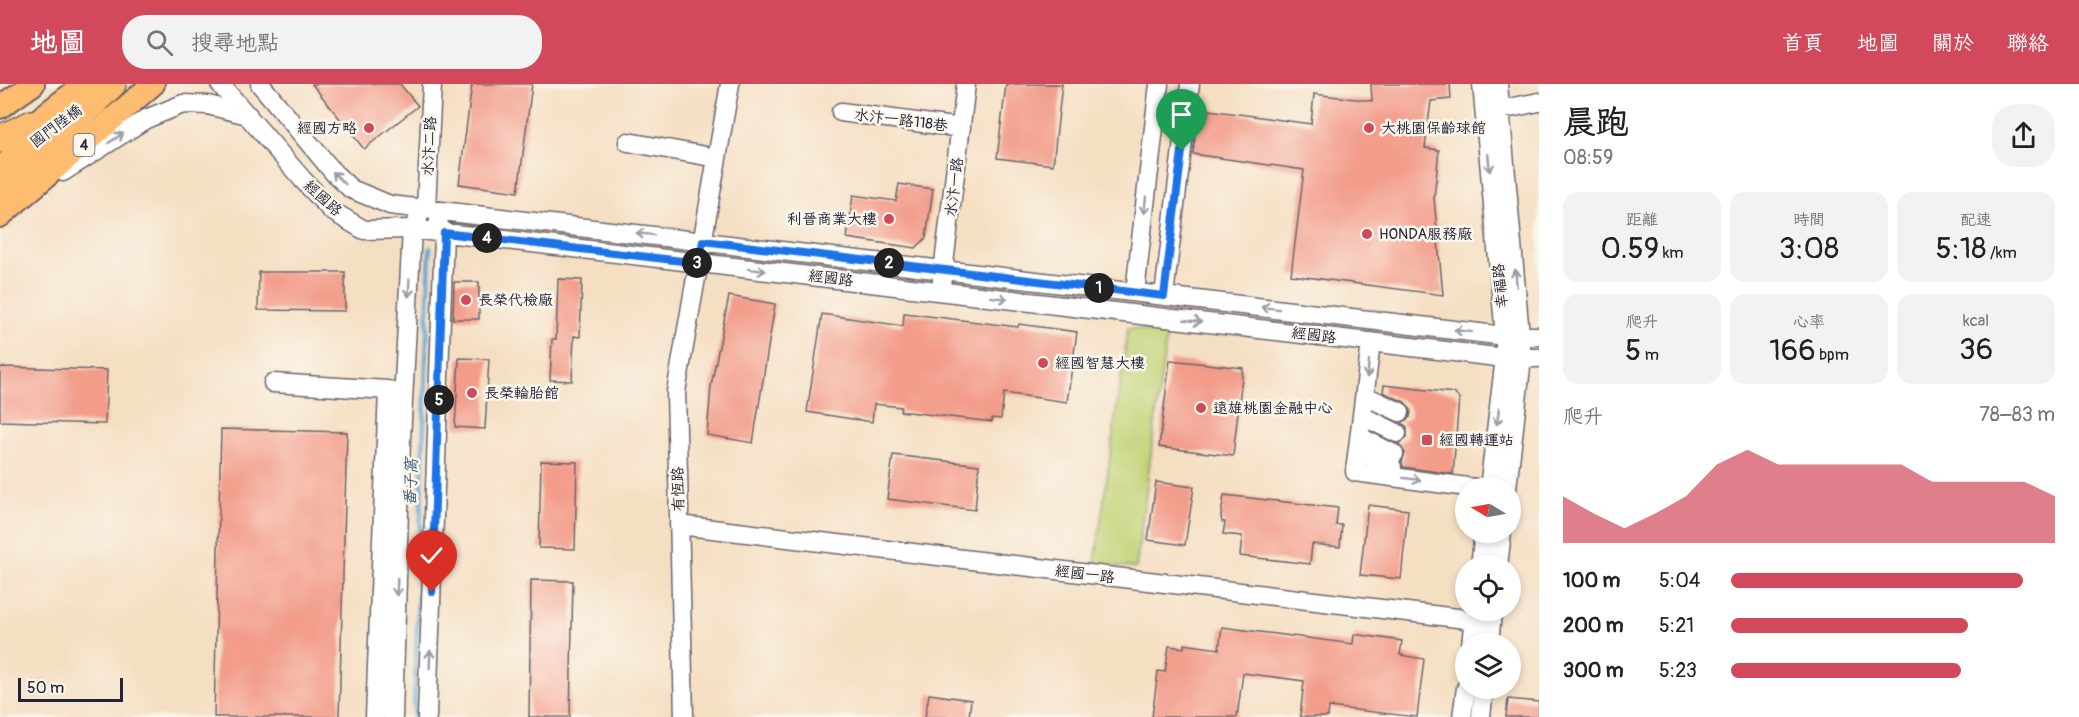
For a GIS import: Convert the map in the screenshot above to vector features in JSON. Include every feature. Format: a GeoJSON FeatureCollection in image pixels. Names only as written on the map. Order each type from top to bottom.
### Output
{"type":"FeatureCollection","features":[{"type":"Feature","properties":{"kind":"highway"},"geometry":{"type":"LineString","coordinates":[[5,205],[112,84]]}},
{"type":"Feature","properties":{"kind":"highway"},"geometry":{"type":"LineString","coordinates":[[0,139],[32,124]]}},
{"type":"Feature","properties":{"kind":"main road"},"geometry":{"type":"LineString","coordinates":[[0,107],[33,84]]}},
{"type":"Feature","properties":{"kind":"main road","name":"國門陸橋"},"geometry":{"type":"LineString","coordinates":[[0,150],[85,84]]}},
{"type":"Feature","properties":{"kind":"main road","name":"國門陸橋"},"geometry":{"type":"LineString","coordinates":[[0,168],[112,84]]}},
{"type":"Feature","properties":{"kind":"main road","name":"4"},"geometry":{"type":"LineString","coordinates":[[5,205],[153,84]]}},
{"type":"Feature","properties":{"kind":"street","name":"經國路"},"geometry":{"type":"LineString","coordinates":[[220,84],[332,211],[364,230],[412,229],[1522,358]]}},
{"type":"Feature","properties":{"kind":"street","name":"經國路"},"geometry":{"type":"LineString","coordinates":[[260,84],[333,173],[351,189],[390,205],[1522,336]]}},
{"type":"Feature","properties":{"kind":"street","name":"水汴二路"},"geometry":{"type":"LineString","coordinates":[[426,208],[432,84]]}},
{"type":"Feature","properties":{"kind":"street"},"geometry":{"type":"LineString","coordinates":[[703,241],[730,84]]}},
{"type":"Feature","properties":{"kind":"street","name":"水汴一路"},"geometry":{"type":"LineString","coordinates":[[941,291],[966,84]]}},
{"type":"Feature","properties":{"kind":"street"},"geometry":{"type":"LineString","coordinates":[[1135,292],[1159,84]]}},
{"type":"Feature","properties":{"kind":"street"},"geometry":{"type":"LineString","coordinates":[[1164,296],[1190,84]]}},
{"type":"Feature","properties":{"kind":"street","name":"幸福路"},"geometry":{"type":"LineString","coordinates":[[1482,84],[1492,111],[1522,336],[1522,358],[1508,477]]}},
{"type":"Feature","properties":{"kind":"street","name":"幸福路"},"geometry":{"type":"LineString","coordinates":[[1492,111],[1498,84]]}},
{"type":"Feature","properties":{"kind":"street"},"geometry":{"type":"LineString","coordinates":[[1492,111],[1539,102]]}},
{"type":"Feature","properties":{"kind":"street"},"geometry":{"type":"LineString","coordinates":[[5,205],[146,119],[183,104],[208,105],[248,115]]}},
{"type":"Feature","properties":{"kind":"street","name":"水汴一路118巷"},"geometry":{"type":"LineString","coordinates":[[841,112],[961,128]]}},
{"type":"Feature","properties":{"kind":"street"},"geometry":{"type":"LineString","coordinates":[[628,142],[717,158]]}},
{"type":"Feature","properties":{"kind":"street"},"geometry":{"type":"LineString","coordinates":[[393,717],[401,440],[412,229],[426,208],[444,233],[428,717]]}},
{"type":"Feature","properties":{"kind":"street","name":"有恆路"},"geometry":{"type":"LineString","coordinates":[[684,717],[676,392],[703,241]]}},
{"type":"Feature","properties":{"kind":"street"},"geometry":{"type":"LineString","coordinates":[[1371,342],[1355,472],[1455,485]]}},
{"type":"Feature","properties":{"kind":"street","name":"幸福路"},"geometry":{"type":"LineString","coordinates":[[1492,477],[1522,358]]}},
{"type":"Feature","properties":{"kind":"street"},"geometry":{"type":"LineString","coordinates":[[273,383],[388,390],[375,717]]}},
{"type":"Feature","properties":{"kind":"street"},"geometry":{"type":"LineString","coordinates":[[1362,422],[1396,438],[1362,422]]}},
{"type":"Feature","properties":{"kind":"street","name":"經國一路"},"geometry":{"type":"LineString","coordinates":[[679,525],[1455,613]]}},
{"type":"Feature","properties":{"kind":"street"},"geometry":{"type":"LineString","coordinates":[[1462,717],[1464,699]]}},
{"type":"Feature","properties":{"kind":"street"},"geometry":{"type":"LineString","coordinates":[[1481,717],[1483,699]]}},
{"type":"Feature","properties":{"kind":"green space"},"geometry":{"type":"Polygon","coordinates":[[[1128,328],[1167,333],[1136,568],[1095,564],[1128,328]]]}},
{"type":"Feature","properties":{"kind":"building","name":"經國方略"},"geometry":{"type":"Polygon","coordinates":[[[312,84],[400,84],[418,106],[364,149],[312,84]]]}},
{"type":"Feature","properties":{"kind":"building"},"geometry":{"type":"Polygon","coordinates":[[[472,84],[532,84],[518,192],[459,184],[472,84]]]}},
{"type":"Feature","properties":{"kind":"building"},"geometry":{"type":"Polygon","coordinates":[[[1006,84],[1062,84],[1053,165],[997,158],[1006,84]]]}},
{"type":"Feature","properties":{"kind":"building"},"geometry":{"type":"Polygon","coordinates":[[[1371,84],[1450,84],[1451,99],[1431,101],[1425,148],[1439,150],[1434,198],[1443,295],[1291,275],[1304,170],[1193,154],[1198,113],[1208,115],[1209,110],[1311,124],[1314,94],[1372,101],[1371,84]]]}},
{"type":"Feature","properties":{"kind":"building","name":"利晉商業大樓"},"geometry":{"type":"Polygon","coordinates":[[[899,184],[933,189],[926,238],[916,248],[847,238],[853,195],[896,201],[899,184]]]}},
{"type":"Feature","properties":{"kind":"building"},"geometry":{"type":"Polygon","coordinates":[[[259,272],[345,272],[345,311],[258,310],[259,272]]]}},
{"type":"Feature","properties":{"kind":"building"},"geometry":{"type":"Polygon","coordinates":[[[558,279],[582,280],[580,337],[574,336],[572,381],[550,380],[552,339],[556,339],[558,279]]]}},
{"type":"Feature","properties":{"kind":"building","name":"長榮代檢廠"},"geometry":{"type":"Polygon","coordinates":[[[454,282],[479,282],[479,319],[453,319],[454,282]]]}},
{"type":"Feature","properties":{"kind":"building"},"geometry":{"type":"Polygon","coordinates":[[[729,296],[775,304],[753,443],[707,435],[711,386],[729,296]]]}},
{"type":"Feature","properties":{"kind":"building"},"geometry":{"type":"Polygon","coordinates":[[[904,313],[1077,332],[1067,402],[1004,393],[1001,419],[992,418],[992,422],[900,411],[901,407],[874,404],[872,422],[807,412],[822,314],[903,326],[904,313]]]}},
{"type":"Feature","properties":{"kind":"building","name":"長榮輪胎館"},"geometry":{"type":"Polygon","coordinates":[[[459,358],[489,359],[485,429],[455,427],[459,358]]]}},
{"type":"Feature","properties":{"kind":"building","name":"遠雄桃園金融中心"},"geometry":{"type":"Polygon","coordinates":[[[1170,360],[1243,368],[1233,456],[1159,447],[1170,360]]]}},
{"type":"Feature","properties":{"kind":"building"},"geometry":{"type":"Polygon","coordinates":[[[0,367],[107,370],[105,424],[0,421],[0,367]]]}},
{"type":"Feature","properties":{"kind":"building","name":"經國轉運站"},"geometry":{"type":"Polygon","coordinates":[[[1384,385],[1454,393],[1459,398],[1453,474],[1403,467],[1405,453],[1399,444],[1407,437],[1407,427],[1402,423],[1410,417],[1411,410],[1405,402],[1383,392],[1384,385]]]}},
{"type":"Feature","properties":{"kind":"building"},"geometry":{"type":"Polygon","coordinates":[[[221,429],[347,432],[339,717],[214,717],[221,429]]]}},
{"type":"Feature","properties":{"kind":"building"},"geometry":{"type":"Polygon","coordinates":[[[893,455],[979,465],[975,510],[887,499],[893,455]]]}},
{"type":"Feature","properties":{"kind":"building"},"geometry":{"type":"Polygon","coordinates":[[[541,461],[577,462],[575,549],[539,548],[541,461]]]}},
{"type":"Feature","properties":{"kind":"building"},"geometry":{"type":"Polygon","coordinates":[[[1156,482],[1194,487],[1185,545],[1148,540],[1156,482]]]}},
{"type":"Feature","properties":{"kind":"building"},"geometry":{"type":"Polygon","coordinates":[[[1224,495],[1338,508],[1336,525],[1342,525],[1340,547],[1312,544],[1310,564],[1240,556],[1242,536],[1223,534],[1225,522],[1222,522],[1221,516],[1224,495]]]}},
{"type":"Feature","properties":{"kind":"building"},"geometry":{"type":"Polygon","coordinates":[[[1368,505],[1408,510],[1401,579],[1360,575],[1368,505]]]}},
{"type":"Feature","properties":{"kind":"building"},"geometry":{"type":"Polygon","coordinates":[[[531,580],[573,581],[570,717],[529,717],[531,580]]]}},
{"type":"Feature","properties":{"kind":"building"},"geometry":{"type":"Polygon","coordinates":[[[1222,627],[1353,644],[1354,634],[1402,641],[1400,655],[1424,659],[1417,717],[1329,707],[1328,717],[1300,717],[1304,681],[1243,673],[1237,717],[1152,717],[1158,671],[1165,672],[1169,646],[1184,648],[1184,644],[1219,649],[1222,627]]]}},
{"type":"Feature","properties":{"kind":"building"},"geometry":{"type":"Polygon","coordinates":[[[929,694],[971,700],[969,717],[925,717],[929,694]]]}},
{"type":"Feature","properties":{"kind":"building"},"geometry":{"type":"Polygon","coordinates":[[[1508,699],[1539,702],[1539,717],[1506,717],[1508,699]]]}},
{"type":"Feature","properties":{"kind":"waterway","name":"番子窩"},"geometry":{"type":"LineString","coordinates":[[414,717],[430,248]]}},
{"type":"Feature","properties":{"kind":"place","name":"經國方略"},"geometry":{"type":"Point","coordinates":[369,128]}},
{"type":"Feature","properties":{"kind":"place","name":"大桃園保齡球館"},"geometry":{"type":"Point","coordinates":[1369,128]}},
{"type":"Feature","properties":{"kind":"place","name":"利晉商業大樓"},"geometry":{"type":"Point","coordinates":[889,219]}},
{"type":"Feature","properties":{"kind":"place","name":"HONDA服務廠"},"geometry":{"type":"Point","coordinates":[1367,234]}},
{"type":"Feature","properties":{"kind":"place","name":"長榮代檢廠"},"geometry":{"type":"Point","coordinates":[466,300]}},
{"type":"Feature","properties":{"kind":"place","name":"經國智慧大樓"},"geometry":{"type":"Point","coordinates":[1043,363]}},
{"type":"Feature","properties":{"kind":"place","name":"長榮輪胎館"},"geometry":{"type":"Point","coordinates":[472,393]}},
{"type":"Feature","properties":{"kind":"place","name":"遠雄桃園金融中心"},"geometry":{"type":"Point","coordinates":[1201,408]}},
{"type":"Feature","properties":{"kind":"place","name":"經國轉運站"},"geometry":{"type":"Point","coordinates":[1427,440]}},
{"type":"Feature","properties":{"kind":"route"},"geometry":{"type":"LineString","coordinates":[[432,592],[444,233],[699,263],[703,241],[1164,296],[1182,151]]}}]}
